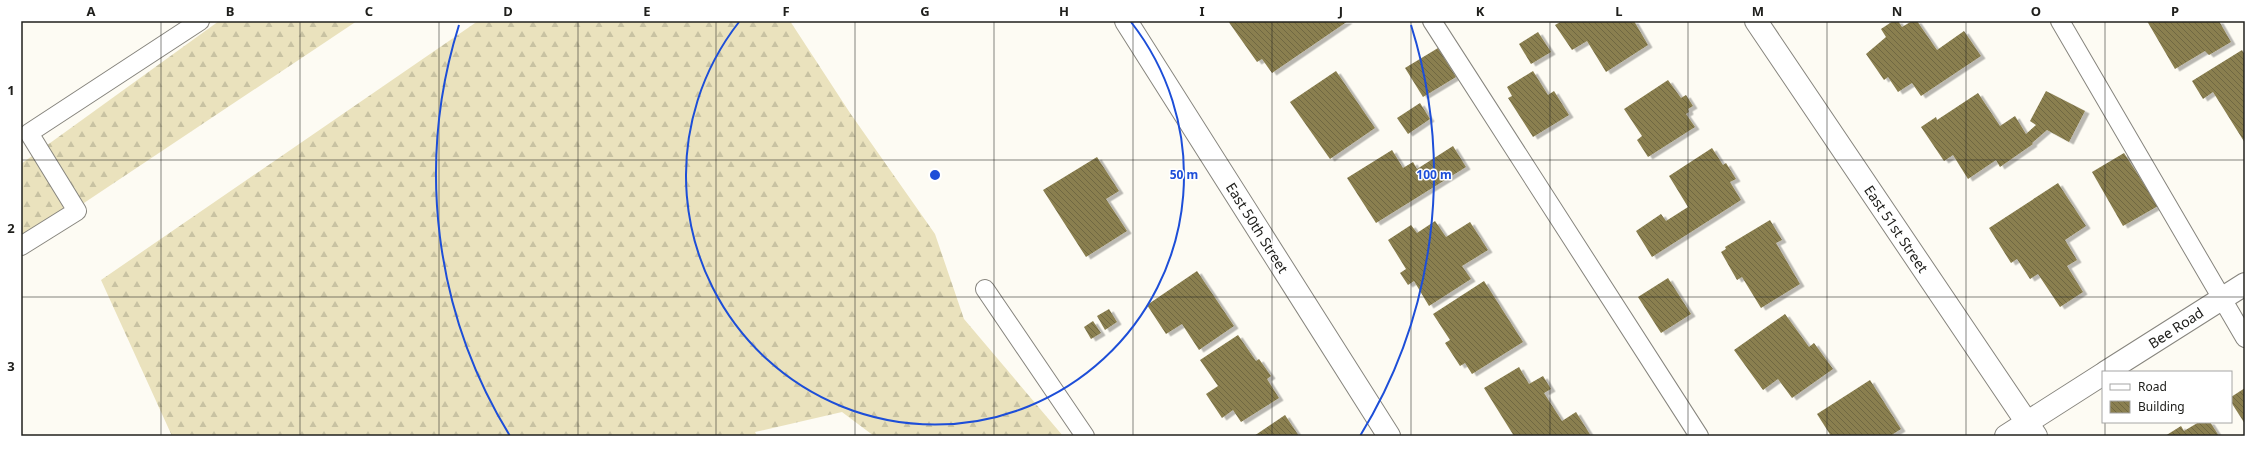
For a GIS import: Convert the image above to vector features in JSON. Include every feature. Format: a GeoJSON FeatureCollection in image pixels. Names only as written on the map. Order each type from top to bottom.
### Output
{"type":"FeatureCollection","features":[{"type":"Feature","properties":{"kind":"street","name":"East 50th Street"},"geometry":{"type":"LineString","coordinates":[[1126,21],[1388,436]]}},
{"type":"Feature","properties":{"kind":"street","name":"East 51st Street"},"geometry":{"type":"LineString","coordinates":[[1756,21],[2031,429]]}},
{"type":"Feature","properties":{"kind":"street","name":"Bee Road"},"geometry":{"type":"LineString","coordinates":[[2108,371],[2245,284]]}},
{"type":"Feature","properties":{"kind":"street"},"geometry":{"type":"LineString","coordinates":[[2006,436],[2031,429],[2102,375]]}},
{"type":"Feature","properties":{"kind":"lane"},"geometry":{"type":"LineString","coordinates":[[21,246],[77,211],[24,130],[200,21]]}},
{"type":"Feature","properties":{"kind":"lane"},"geometry":{"type":"LineString","coordinates":[[1432,21],[1699,436]]}},
{"type":"Feature","properties":{"kind":"lane"},"geometry":{"type":"LineString","coordinates":[[2060,21],[2245,338]]}},
{"type":"Feature","properties":{"kind":"lane"},"geometry":{"type":"LineString","coordinates":[[985,289],[1085,436]]}},
{"type":"Feature","properties":{"kind":"green space"},"geometry":{"type":"Polygon","coordinates":[[[219,21],[357,21],[21,245],[21,164],[219,21]]]}},
{"type":"Feature","properties":{"kind":"green space"},"geometry":{"type":"Polygon","coordinates":[[[478,21],[790,21],[850,113],[935,234],[964,319],[1063,436],[874,436],[842,412],[755,432],[757,436],[172,436],[101,280],[478,21]]]}},
{"type":"Feature","properties":{"kind":"building"},"geometry":{"type":"Polygon","coordinates":[[[1228,21],[1348,21],[1272,73],[1262,59],[1257,62],[1228,21]]]}},
{"type":"Feature","properties":{"kind":"building"},"geometry":{"type":"Polygon","coordinates":[[[1562,21],[1634,21],[1648,45],[1606,72],[1587,41],[1572,50],[1555,25],[1562,21]]]}},
{"type":"Feature","properties":{"kind":"building"},"geometry":{"type":"Polygon","coordinates":[[[1893,21],[1898,21],[1902,27],[1912,21],[1917,21],[1937,50],[1964,31],[1981,56],[1921,96],[1912,83],[1898,92],[1888,77],[1884,80],[1866,54],[1886,37],[1881,29],[1893,21]]]}},
{"type":"Feature","properties":{"kind":"building"},"geometry":{"type":"Polygon","coordinates":[[[2147,21],[2219,21],[2231,42],[2209,55],[2205,51],[2175,69],[2147,21]]]}},
{"type":"Feature","properties":{"kind":"building"},"geometry":{"type":"Polygon","coordinates":[[[1538,32],[1551,52],[1531,64],[1519,44],[1538,32]]]}},
{"type":"Feature","properties":{"kind":"building"},"geometry":{"type":"Polygon","coordinates":[[[1438,48],[1456,77],[1423,97],[1405,68],[1438,48]]]}},
{"type":"Feature","properties":{"kind":"building"},"geometry":{"type":"Polygon","coordinates":[[[2242,50],[2245,55],[2245,143],[2213,92],[2203,99],[2192,81],[2242,50]]]}},
{"type":"Feature","properties":{"kind":"building"},"geometry":{"type":"Polygon","coordinates":[[[1336,71],[1375,128],[1330,159],[1290,102],[1336,71]]]}},
{"type":"Feature","properties":{"kind":"building"},"geometry":{"type":"Polygon","coordinates":[[[1533,71],[1548,95],[1554,91],[1569,115],[1533,137],[1508,98],[1512,96],[1507,87],[1533,71]]]}},
{"type":"Feature","properties":{"kind":"building"},"geometry":{"type":"Polygon","coordinates":[[[1668,80],[1681,98],[1686,95],[1693,106],[1688,109],[1689,112],[1686,114],[1695,127],[1648,157],[1637,140],[1642,136],[1624,109],[1668,80]]]}},
{"type":"Feature","properties":{"kind":"building"},"geometry":{"type":"Polygon","coordinates":[[[2046,91],[2085,111],[2069,142],[2047,130],[2032,143],[2033,144],[2000,167],[1996,160],[1968,179],[1953,155],[1944,161],[1921,127],[1936,117],[1937,120],[1978,93],[2000,126],[2015,116],[2026,134],[2036,125],[2030,121],[2046,91]]]}},
{"type":"Feature","properties":{"kind":"building"},"geometry":{"type":"Polygon","coordinates":[[[1420,103],[1430,119],[1408,134],[1397,118],[1420,103]]]}},
{"type":"Feature","properties":{"kind":"building"},"geometry":{"type":"Polygon","coordinates":[[[1453,146],[1466,167],[1376,223],[1347,178],[1392,150],[1403,168],[1413,162],[1417,169],[1453,146]]]}},
{"type":"Feature","properties":{"kind":"building"},"geometry":{"type":"Polygon","coordinates":[[[1712,148],[1723,165],[1726,163],[1736,179],[1730,182],[1741,200],[1652,257],[1636,231],[1661,214],[1666,221],[1688,207],[1669,176],[1712,148]]]}},
{"type":"Feature","properties":{"kind":"building"},"geometry":{"type":"Polygon","coordinates":[[[2124,153],[2158,206],[2123,226],[2092,172],[2124,153]]]}},
{"type":"Feature","properties":{"kind":"building"},"geometry":{"type":"Polygon","coordinates":[[[1097,157],[1119,191],[1106,199],[1127,231],[1086,257],[1043,190],[1097,157]]]}},
{"type":"Feature","properties":{"kind":"building"},"geometry":{"type":"Polygon","coordinates":[[[2058,183],[2086,226],[2065,240],[2077,260],[2067,266],[2083,292],[2060,307],[2038,274],[2030,279],[2017,259],[2011,263],[1989,228],[2058,183]]]}},
{"type":"Feature","properties":{"kind":"building"},"geometry":{"type":"Polygon","coordinates":[[[1770,220],[1782,240],[1776,243],[1800,284],[1761,308],[1742,277],[1737,280],[1721,252],[1726,249],[1725,247],[1770,220]]]}},
{"type":"Feature","properties":{"kind":"building"},"geometry":{"type":"Polygon","coordinates":[[[1435,221],[1446,237],[1470,222],[1488,250],[1462,266],[1471,279],[1429,306],[1414,281],[1408,285],[1400,273],[1406,269],[1388,240],[1411,225],[1417,233],[1435,221]]]}},
{"type":"Feature","properties":{"kind":"building"},"geometry":{"type":"Polygon","coordinates":[[[1197,271],[1234,326],[1199,350],[1182,324],[1166,334],[1147,305],[1197,271]]]}},
{"type":"Feature","properties":{"kind":"building"},"geometry":{"type":"Polygon","coordinates":[[[1668,278],[1691,314],[1661,333],[1638,297],[1668,278]]]}},
{"type":"Feature","properties":{"kind":"building"},"geometry":{"type":"Polygon","coordinates":[[[1484,281],[1523,342],[1472,374],[1465,363],[1460,366],[1445,343],[1450,340],[1433,314],[1484,281]]]}},
{"type":"Feature","properties":{"kind":"building"},"geometry":{"type":"Polygon","coordinates":[[[1109,309],[1117,322],[1105,330],[1097,316],[1109,309]]]}},
{"type":"Feature","properties":{"kind":"building"},"geometry":{"type":"Polygon","coordinates":[[[1785,314],[1809,347],[1814,343],[1833,369],[1792,398],[1778,379],[1763,390],[1734,350],[1785,314]]]}},
{"type":"Feature","properties":{"kind":"building"},"geometry":{"type":"Polygon","coordinates":[[[1093,321],[1101,333],[1091,339],[1084,327],[1093,321]]]}},
{"type":"Feature","properties":{"kind":"building"},"geometry":{"type":"Polygon","coordinates":[[[1238,335],[1256,361],[1259,359],[1271,376],[1267,379],[1279,398],[1241,422],[1233,410],[1222,418],[1206,394],[1218,386],[1200,360],[1238,335]]]}},
{"type":"Feature","properties":{"kind":"building"},"geometry":{"type":"Polygon","coordinates":[[[1519,367],[1529,384],[1543,376],[1551,389],[1544,393],[1562,421],[1576,412],[1591,436],[1514,436],[1484,388],[1519,367]]]}},
{"type":"Feature","properties":{"kind":"building"},"geometry":{"type":"Polygon","coordinates":[[[1870,380],[1901,429],[1890,436],[1831,436],[1817,414],[1870,380]]]}},
{"type":"Feature","properties":{"kind":"building"},"geometry":{"type":"Polygon","coordinates":[[[2245,388],[2245,424],[2232,404],[2232,396],[2245,388]]]}},
{"type":"Feature","properties":{"kind":"building"},"geometry":{"type":"Polygon","coordinates":[[[1285,415],[1299,436],[1254,436],[1285,415]]]}},
{"type":"Feature","properties":{"kind":"building"},"geometry":{"type":"Polygon","coordinates":[[[2197,423],[2211,423],[2219,436],[2165,436],[2181,426],[2184,431],[2197,423]]]}}]}
